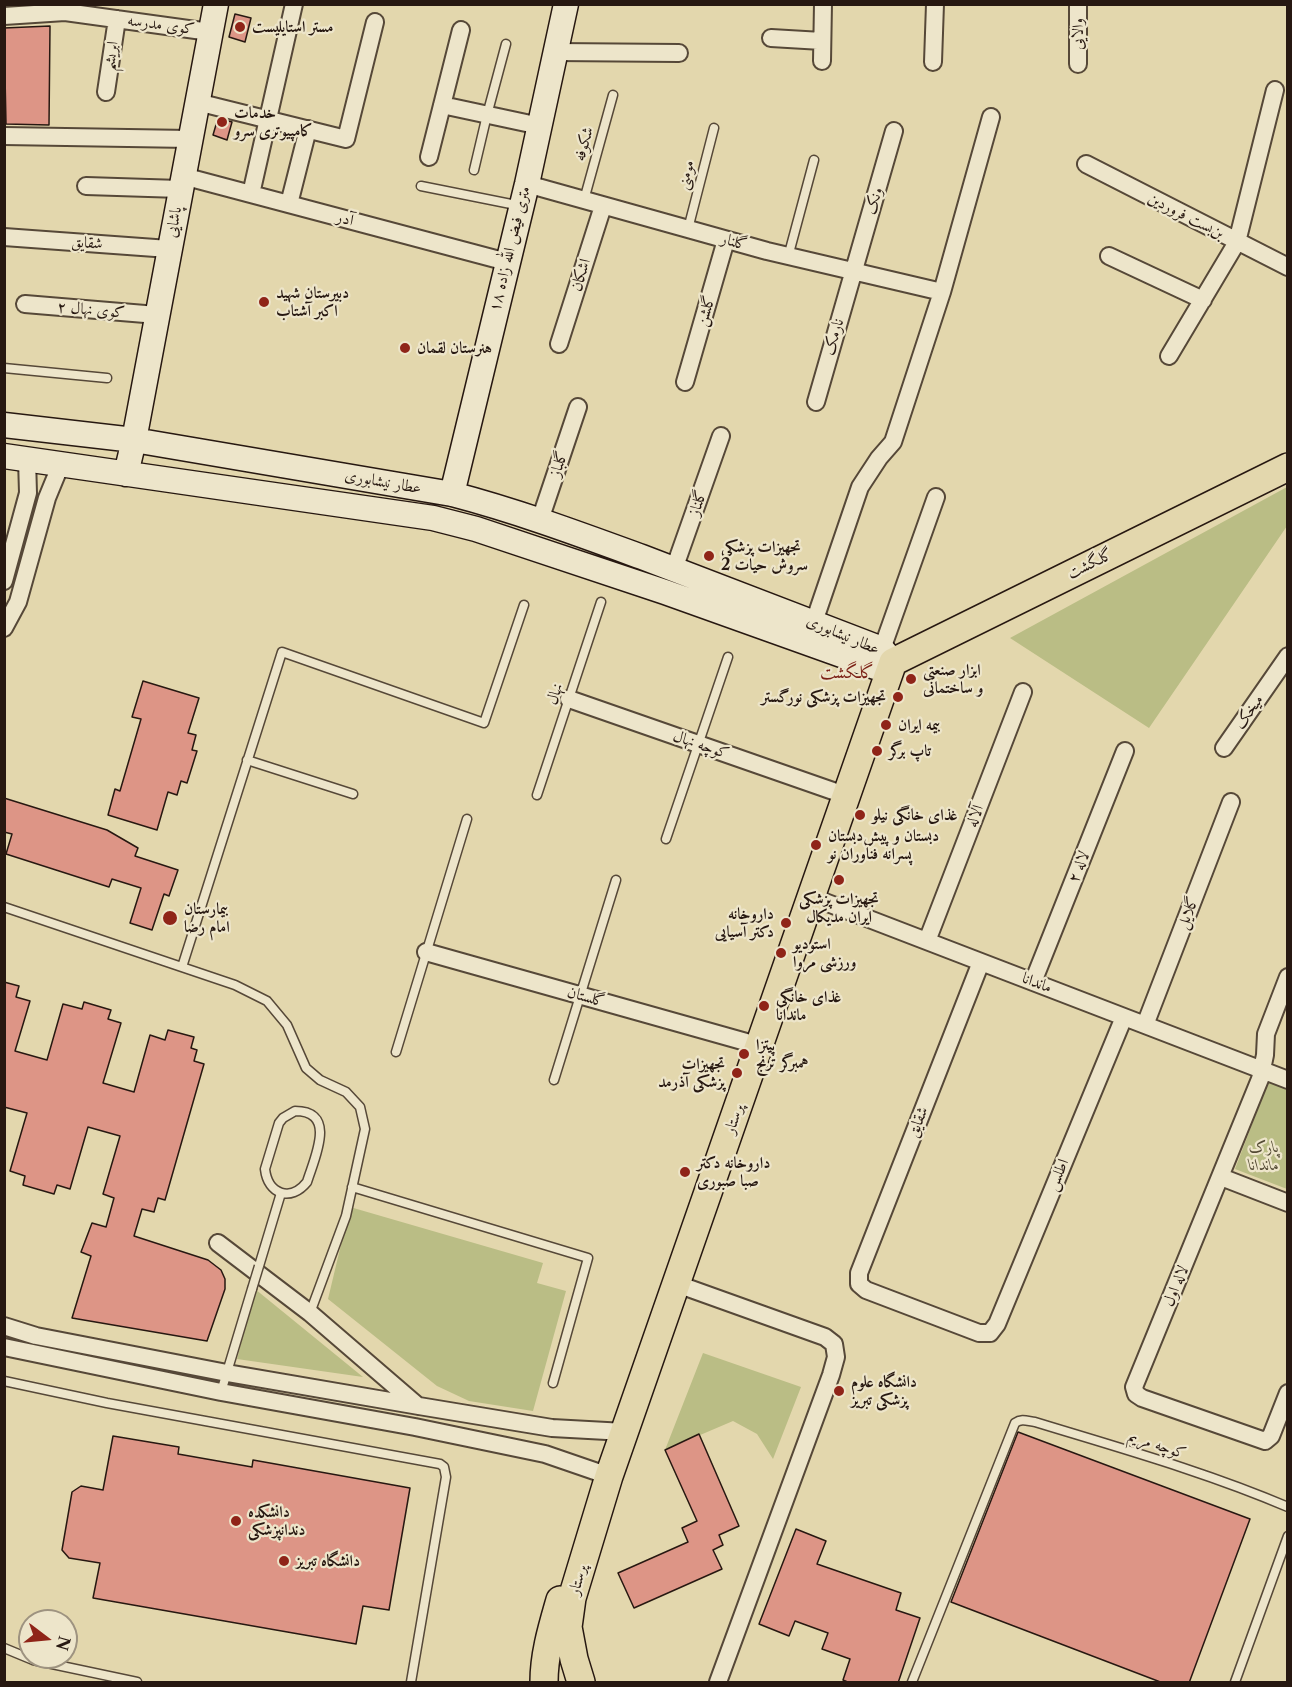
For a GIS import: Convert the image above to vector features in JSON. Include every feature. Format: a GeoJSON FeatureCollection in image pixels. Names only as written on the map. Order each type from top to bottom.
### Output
{"type":"FeatureCollection","features":[{"type":"Feature","properties":{"kind":"main road","name":"پاشایی"},"geometry":{"type":"LineString","coordinates":[[126,474],[216,4]]}},
{"type":"Feature","properties":{"kind":"main road","name":"۱۸ متری فیض الله زاده"},"geometry":{"type":"LineString","coordinates":[[452,494],[524,195],[566,4]]}},
{"type":"Feature","properties":{"kind":"main road","name":"عطار نیشابوری"},"geometry":{"type":"LineString","coordinates":[[4,425],[134,440],[452,494],[496,505],[814,622],[883,659]]}},
{"type":"Feature","properties":{"kind":"main road","name":"عطار نیشابوری"},"geometry":{"type":"LineString","coordinates":[[16,458],[433,518],[476,529],[665,592],[883,659]]}},
{"type":"Feature","properties":{"kind":"main road","name":"گلگشت"},"geometry":{"type":"LineString","coordinates":[[883,659],[1287,467]]}},
{"type":"Feature","properties":{"kind":"main road","name":"پرستار"},"geometry":{"type":"LineString","coordinates":[[544,1683],[549,1639],[746,1042],[833,791],[883,659]]}},
{"type":"Feature","properties":{"kind":"main road","name":"پرستار"},"geometry":{"type":"LineString","coordinates":[[618,1432],[677,1284],[812,897],[883,659]]}},
{"type":"Feature","properties":{"kind":"main road","name":"پرستار"},"geometry":{"type":"LineString","coordinates":[[581,1683],[568,1627],[572,1598],[604,1474]]}},
{"type":"Feature","properties":{"kind":"street"},"geometry":{"type":"LineString","coordinates":[[251,194],[294,4]]}},
{"type":"Feature","properties":{"kind":"street"},"geometry":{"type":"LineString","coordinates":[[822,61],[823,4]]}},
{"type":"Feature","properties":{"kind":"street"},"geometry":{"type":"LineString","coordinates":[[933,62],[935,4]]}},
{"type":"Feature","properties":{"kind":"street","name":"والایی"},"geometry":{"type":"LineString","coordinates":[[1078,4],[1078,64]]}},
{"type":"Feature","properties":{"kind":"street","name":"کوی مدرسه"},"geometry":{"type":"LineString","coordinates":[[4,16],[64,12],[210,32]]}},
{"type":"Feature","properties":{"kind":"street","name":"ابریشم"},"geometry":{"type":"LineString","coordinates":[[106,92],[117,19]]}},
{"type":"Feature","properties":{"kind":"street"},"geometry":{"type":"LineString","coordinates":[[197,102],[346,139],[375,22]]}},
{"type":"Feature","properties":{"kind":"street"},"geometry":{"type":"LineString","coordinates":[[429,157],[461,30]]}},
{"type":"Feature","properties":{"kind":"street"},"geometry":{"type":"LineString","coordinates":[[771,38],[822,40]]}},
{"type":"Feature","properties":{"kind":"street"},"geometry":{"type":"LineString","coordinates":[[555,52],[679,53]]}},
{"type":"Feature","properties":{"kind":"street"},"geometry":{"type":"LineString","coordinates":[[1169,356],[1237,242],[1275,90]]}},
{"type":"Feature","properties":{"kind":"street"},"geometry":{"type":"LineString","coordinates":[[442,105],[540,126]]}},
{"type":"Feature","properties":{"kind":"street"},"geometry":{"type":"LineString","coordinates":[[814,622],[860,487],[879,458],[893,442],[942,292],[991,117]]}},
{"type":"Feature","properties":{"kind":"street"},"geometry":{"type":"LineString","coordinates":[[289,204],[308,129]]}},
{"type":"Feature","properties":{"kind":"street","name":"ونک"},"geometry":{"type":"LineString","coordinates":[[853,272],[894,130]]}},
{"type":"Feature","properties":{"kind":"street"},"geometry":{"type":"LineString","coordinates":[[4,136],[190,139]]}},
{"type":"Feature","properties":{"kind":"street","name":"بن‌بست فروردین"},"geometry":{"type":"LineString","coordinates":[[1086,164],[1287,267]]}},
{"type":"Feature","properties":{"kind":"street","name":"آدر"},"geometry":{"type":"LineString","coordinates":[[86,186],[182,183],[251,194],[507,262]]}},
{"type":"Feature","properties":{"kind":"street","name":"گلنار"},"geometry":{"type":"LineString","coordinates":[[524,195],[584,200],[788,256],[942,292]]}},
{"type":"Feature","properties":{"kind":"street","name":"اشکان"},"geometry":{"type":"LineString","coordinates":[[559,344],[603,206]]}},
{"type":"Feature","properties":{"kind":"street","name":"شقایق"},"geometry":{"type":"LineString","coordinates":[[4,237],[169,249]]}},
{"type":"Feature","properties":{"kind":"street","name":"گلشن"},"geometry":{"type":"LineString","coordinates":[[685,382],[726,240]]}},
{"type":"Feature","properties":{"kind":"street"},"geometry":{"type":"LineString","coordinates":[[1109,256],[1203,300]]}},
{"type":"Feature","properties":{"kind":"street","name":"نارمک"},"geometry":{"type":"LineString","coordinates":[[816,402],[853,272]]}},
{"type":"Feature","properties":{"kind":"street","name":"کوی نهال ۲"},"geometry":{"type":"LineString","coordinates":[[25,304],[157,315]]}},
{"type":"Feature","properties":{"kind":"street","name":"گلباز"},"geometry":{"type":"LineString","coordinates":[[540,520],[578,407]]}},
{"type":"Feature","properties":{"kind":"street","name":"گلناز"},"geometry":{"type":"LineString","coordinates":[[674,569],[721,436]]}},
{"type":"Feature","properties":{"kind":"street"},"geometry":{"type":"LineString","coordinates":[[4,581],[28,493],[16,458]]}},
{"type":"Feature","properties":{"kind":"street"},"geometry":{"type":"LineString","coordinates":[[4,628],[18,602],[47,498],[60,464]]}},
{"type":"Feature","properties":{"kind":"street"},"geometry":{"type":"LineString","coordinates":[[883,659],[936,497]]}},
{"type":"Feature","properties":{"kind":"street","name":"میخک"},"geometry":{"type":"LineString","coordinates":[[1224,748],[1280,680],[1287,656]]}},
{"type":"Feature","properties":{"kind":"street","name":"آلاله"},"geometry":{"type":"LineString","coordinates":[[927,941],[1023,692]]}},
{"type":"Feature","properties":{"kind":"street","name":"کوچه نهال"},"geometry":{"type":"LineString","coordinates":[[569,699],[833,791]]}},
{"type":"Feature","properties":{"kind":"street","name":"لاله ۲"},"geometry":{"type":"LineString","coordinates":[[1033,982],[1125,751]]}},
{"type":"Feature","properties":{"kind":"street","name":"گلایل"},"geometry":{"type":"LineString","coordinates":[[1145,1025],[1231,802]]}},
{"type":"Feature","properties":{"kind":"street","name":"ماندانا"},"geometry":{"type":"LineString","coordinates":[[812,897],[1287,1080]]}},
{"type":"Feature","properties":{"kind":"street","name":"گلستان"},"geometry":{"type":"LineString","coordinates":[[426,952],[746,1042]]}},
{"type":"Feature","properties":{"kind":"street","name":"شقایق"},"geometry":{"type":"LineString","coordinates":[[981,962],[859,1273],[859,1284],[866,1290],[979,1333],[990,1333]]}},
{"type":"Feature","properties":{"kind":"street"},"geometry":{"type":"LineString","coordinates":[[1287,977],[1266,1034],[1266,1055],[1260,1080],[1221,1177],[1287,1203]]}},
{"type":"Feature","properties":{"kind":"street","name":"اطلس"},"geometry":{"type":"LineString","coordinates":[[990,1333],[996,1324],[1124,1017]]}},
{"type":"Feature","properties":{"kind":"street","name":"لاله اول"},"geometry":{"type":"LineString","coordinates":[[1221,1177],[1134,1387],[1136,1394],[1265,1441],[1271,1436],[1287,1393]]}},
{"type":"Feature","properties":{"kind":"street"},"geometry":{"type":"LineString","coordinates":[[218,1243],[310,1313],[419,1406]]}},
{"type":"Feature","properties":{"kind":"street"},"geometry":{"type":"LineString","coordinates":[[677,1284],[825,1337],[834,1344],[836,1357],[718,1683]]}},
{"type":"Feature","properties":{"kind":"street"},"geometry":{"type":"LineString","coordinates":[[4,1326],[36,1336],[227,1373],[552,1428],[618,1432]]}},
{"type":"Feature","properties":{"kind":"street"},"geometry":{"type":"LineString","coordinates":[[4,1347],[221,1392],[415,1427],[545,1454],[604,1474]]}},
{"type":"Feature","properties":{"kind":"street"},"geometry":{"type":"LineString","coordinates":[[415,1427],[419,1406]]}},
{"type":"Feature","properties":{"kind":"lane"},"geometry":{"type":"LineString","coordinates":[[474,170],[506,44]]}},
{"type":"Feature","properties":{"kind":"lane","name":"شکوفه"},"geometry":{"type":"LineString","coordinates":[[584,200],[613,95]]}},
{"type":"Feature","properties":{"kind":"lane","name":"مومنی"},"geometry":{"type":"LineString","coordinates":[[688,229],[714,128]]}},
{"type":"Feature","properties":{"kind":"lane"},"geometry":{"type":"LineString","coordinates":[[788,256],[814,160]]}},
{"type":"Feature","properties":{"kind":"lane"},"geometry":{"type":"LineString","coordinates":[[421,186],[524,195]]}},
{"type":"Feature","properties":{"kind":"lane"},"geometry":{"type":"LineString","coordinates":[[4,368],[107,378]]}},
{"type":"Feature","properties":{"kind":"lane","name":"نهال"},"geometry":{"type":"LineString","coordinates":[[537,795],[601,602]]}},
{"type":"Feature","properties":{"kind":"lane"},"geometry":{"type":"LineString","coordinates":[[182,967],[282,652],[484,723],[524,604]]}},
{"type":"Feature","properties":{"kind":"lane"},"geometry":{"type":"LineString","coordinates":[[666,839],[728,657]]}},
{"type":"Feature","properties":{"kind":"lane"},"geometry":{"type":"LineString","coordinates":[[247,760],[353,794]]}},
{"type":"Feature","properties":{"kind":"lane"},"geometry":{"type":"LineString","coordinates":[[396,1052],[467,819]]}},
{"type":"Feature","properties":{"kind":"lane"},"geometry":{"type":"LineString","coordinates":[[554,1080],[616,880]]}},
{"type":"Feature","properties":{"kind":"lane"},"geometry":{"type":"LineString","coordinates":[[4,907],[235,984],[267,1001],[287,1025],[306,1068],[320,1080],[346,1092],[360,1107],[365,1129],[346,1216],[310,1313]]}},
{"type":"Feature","properties":{"kind":"lane"},"geometry":{"type":"LineString","coordinates":[[295,1111],[309,1113],[319,1122],[321,1136],[308,1182],[296,1192],[281,1193],[269,1184],[265,1169],[279,1123],[295,1111]]}},
{"type":"Feature","properties":{"kind":"lane"},"geometry":{"type":"LineString","coordinates":[[352,1187],[588,1258],[553,1383]]}},
{"type":"Feature","properties":{"kind":"lane"},"geometry":{"type":"LineString","coordinates":[[221,1392],[281,1193]]}},
{"type":"Feature","properties":{"kind":"lane"},"geometry":{"type":"LineString","coordinates":[[4,1381],[107,1403],[440,1464],[444,1467],[446,1477],[411,1683]]}},
{"type":"Feature","properties":{"kind":"lane","name":"کوچه مریم"},"geometry":{"type":"LineString","coordinates":[[912,1683],[1015,1423],[1019,1420],[1176,1466],[1287,1507]]}},
{"type":"Feature","properties":{"kind":"lane"},"geometry":{"type":"LineString","coordinates":[[1235,1683],[1287,1536]]}},
{"type":"Feature","properties":{"kind":"lane"},"geometry":{"type":"LineString","coordinates":[[4,1648],[33,1660],[136,1683]]}},
{"type":"Feature","properties":{"kind":"green space"},"geometry":{"type":"Polygon","coordinates":[[[1287,487],[1287,526],[1149,728],[1010,638],[1287,487]]]}},
{"type":"Feature","properties":{"kind":"green space","name":"پارک ماندانا"},"geometry":{"type":"Polygon","coordinates":[[[1269,1080],[1287,1089],[1287,1189],[1235,1169],[1269,1080]]]}},
{"type":"Feature","properties":{"kind":"green space"},"geometry":{"type":"Polygon","coordinates":[[[350,1207],[543,1263],[537,1283],[566,1291],[533,1411],[469,1401],[437,1386],[328,1299],[350,1207]]]}},
{"type":"Feature","properties":{"kind":"green space"},"geometry":{"type":"Polygon","coordinates":[[[255,1289],[363,1377],[237,1359],[255,1289]]]}},
{"type":"Feature","properties":{"kind":"green space"},"geometry":{"type":"Polygon","coordinates":[[[703,1353],[801,1387],[773,1459],[757,1434],[733,1421],[665,1450],[703,1353]]]}},
{"type":"Feature","properties":{"kind":"building","name":"مستر استایلیست"},"geometry":{"type":"Polygon","coordinates":[[[235,14],[251,18],[245,42],[229,37],[235,14]]]}},
{"type":"Feature","properties":{"kind":"building"},"geometry":{"type":"Polygon","coordinates":[[[50,26],[49,125],[6,124],[4,28],[50,26]]]}},
{"type":"Feature","properties":{"kind":"building","name":"خدمات کامپیوتری سرو"},"geometry":{"type":"Polygon","coordinates":[[[218,118],[232,122],[227,140],[213,135],[218,118]]]}},
{"type":"Feature","properties":{"kind":"building"},"geometry":{"type":"Polygon","coordinates":[[[143,681],[199,698],[188,733],[196,735],[192,750],[197,751],[187,783],[181,781],[177,795],[168,792],[157,830],[108,815],[115,789],[120,791],[141,719],[132,717],[143,681]]]}},
{"type":"Feature","properties":{"kind":"building"},"geometry":{"type":"Polygon","coordinates":[[[4,798],[107,830],[138,848],[135,856],[178,870],[169,896],[164,894],[152,930],[130,923],[141,888],[112,879],[109,887],[6,854],[12,834],[4,832],[4,798]]]}},
{"type":"Feature","properties":{"kind":"building"},"geometry":{"type":"Polygon","coordinates":[[[4,982],[19,986],[16,997],[30,1001],[15,1051],[47,1060],[63,1004],[82,1009],[84,1002],[111,1010],[108,1019],[121,1023],[103,1083],[134,1092],[150,1035],[165,1040],[168,1030],[194,1037],[191,1048],[197,1050],[194,1061],[204,1064],[165,1200],[158,1198],[154,1212],[142,1209],[134,1236],[208,1260],[221,1270],[225,1279],[225,1289],[207,1341],[72,1318],[91,1256],[81,1252],[92,1223],[106,1227],[114,1198],[103,1194],[120,1136],[88,1127],[70,1189],[57,1185],[54,1194],[23,1185],[25,1176],[10,1171],[27,1113],[4,1107],[4,982]]]}},
{"type":"Feature","properties":{"kind":"building"},"geometry":{"type":"Polygon","coordinates":[[[1018,1432],[1250,1519],[1189,1683],[1163,1683],[951,1602],[1018,1432]]]}},
{"type":"Feature","properties":{"kind":"building"},"geometry":{"type":"Polygon","coordinates":[[[699,1434],[739,1526],[719,1535],[723,1545],[713,1550],[722,1569],[634,1608],[618,1573],[688,1542],[682,1528],[697,1521],[665,1450],[699,1434]]]}},
{"type":"Feature","properties":{"kind":"building","name":"دانشکده دندانپزشکی"},"geometry":{"type":"Polygon","coordinates":[[[113,1436],[179,1447],[178,1454],[252,1467],[253,1460],[410,1488],[389,1610],[363,1606],[356,1644],[93,1598],[100,1563],[69,1558],[62,1550],[72,1492],[81,1486],[103,1490],[113,1436]]]}},
{"type":"Feature","properties":{"kind":"building"},"geometry":{"type":"Polygon","coordinates":[[[796,1529],[826,1541],[817,1564],[901,1593],[896,1610],[920,1618],[898,1683],[850,1683],[843,1680],[850,1659],[822,1649],[828,1633],[795,1621],[789,1636],[759,1624],[796,1529]]]}},
{"type":"Feature","properties":{"kind":"place","name":"مستر استایلیست"},"geometry":{"type":"Point","coordinates":[240,27]}},
{"type":"Feature","properties":{"kind":"place","name":"خدمات کامپیوتری سرو"},"geometry":{"type":"Point","coordinates":[222,122]}},
{"type":"Feature","properties":{"kind":"place","name":"دبیرستان شهید اکبر آشتاب"},"geometry":{"type":"Point","coordinates":[264,302]}},
{"type":"Feature","properties":{"kind":"place","name":"هنرستان لقمان"},"geometry":{"type":"Point","coordinates":[405,348]}},
{"type":"Feature","properties":{"kind":"place","name":"تجهیزات پزشکی سروش حیات 2"},"geometry":{"type":"Point","coordinates":[709,556]}},
{"type":"Feature","properties":{"kind":"place","name":"ابزار صنعتی و ساختمانی"},"geometry":{"type":"Point","coordinates":[911,679]}},
{"type":"Feature","properties":{"kind":"place","name":"تجهیزات پزشکی نورگستر"},"geometry":{"type":"Point","coordinates":[898,697]}},
{"type":"Feature","properties":{"kind":"place","name":"بیمه ایران"},"geometry":{"type":"Point","coordinates":[886,725]}},
{"type":"Feature","properties":{"kind":"place","name":"تاپ برگر"},"geometry":{"type":"Point","coordinates":[877,751]}},
{"type":"Feature","properties":{"kind":"place","name":"غذای خانگی نیلو"},"geometry":{"type":"Point","coordinates":[860,815]}},
{"type":"Feature","properties":{"kind":"place","name":"دبستان و پیش‌دبستان پسرانه فناوران نو"},"geometry":{"type":"Point","coordinates":[816,845]}},
{"type":"Feature","properties":{"kind":"place","name":"تجهیزات پزشکی ایران مدیکال"},"geometry":{"type":"Point","coordinates":[839,880]}},
{"type":"Feature","properties":{"kind":"place","name":"بیمارستان امام رضا"},"geometry":{"type":"Point","coordinates":[170,918]}},
{"type":"Feature","properties":{"kind":"place","name":"داروخانه دکتر آسیایی"},"geometry":{"type":"Point","coordinates":[786,923]}},
{"type":"Feature","properties":{"kind":"place","name":"استودیو ورزشی مروا"},"geometry":{"type":"Point","coordinates":[781,953]}},
{"type":"Feature","properties":{"kind":"place","name":"غذای خانگی ماندانا"},"geometry":{"type":"Point","coordinates":[764,1006]}},
{"type":"Feature","properties":{"kind":"place","name":"پیتزا همبرگر ترنج"},"geometry":{"type":"Point","coordinates":[744,1054]}},
{"type":"Feature","properties":{"kind":"place","name":"تجهیزات پزشکی آذرمد"},"geometry":{"type":"Point","coordinates":[737,1073]}},
{"type":"Feature","properties":{"kind":"place","name":"داروخانه دکتر صبا صبوری"},"geometry":{"type":"Point","coordinates":[685,1172]}},
{"type":"Feature","properties":{"kind":"place","name":"دانشگاه علوم پزشکی تبریز"},"geometry":{"type":"Point","coordinates":[839,1391]}},
{"type":"Feature","properties":{"kind":"place","name":"دانشکده دندانپزشکی"},"geometry":{"type":"Point","coordinates":[236,1521]}},
{"type":"Feature","properties":{"kind":"place","name":"دانشگاه تبریز"},"geometry":{"type":"Point","coordinates":[284,1561]}},
{"type":"Feature","properties":{"kind":"district","name":"گلگشت"},"geometry":{"type":"Point","coordinates":[847,673]}}]}
